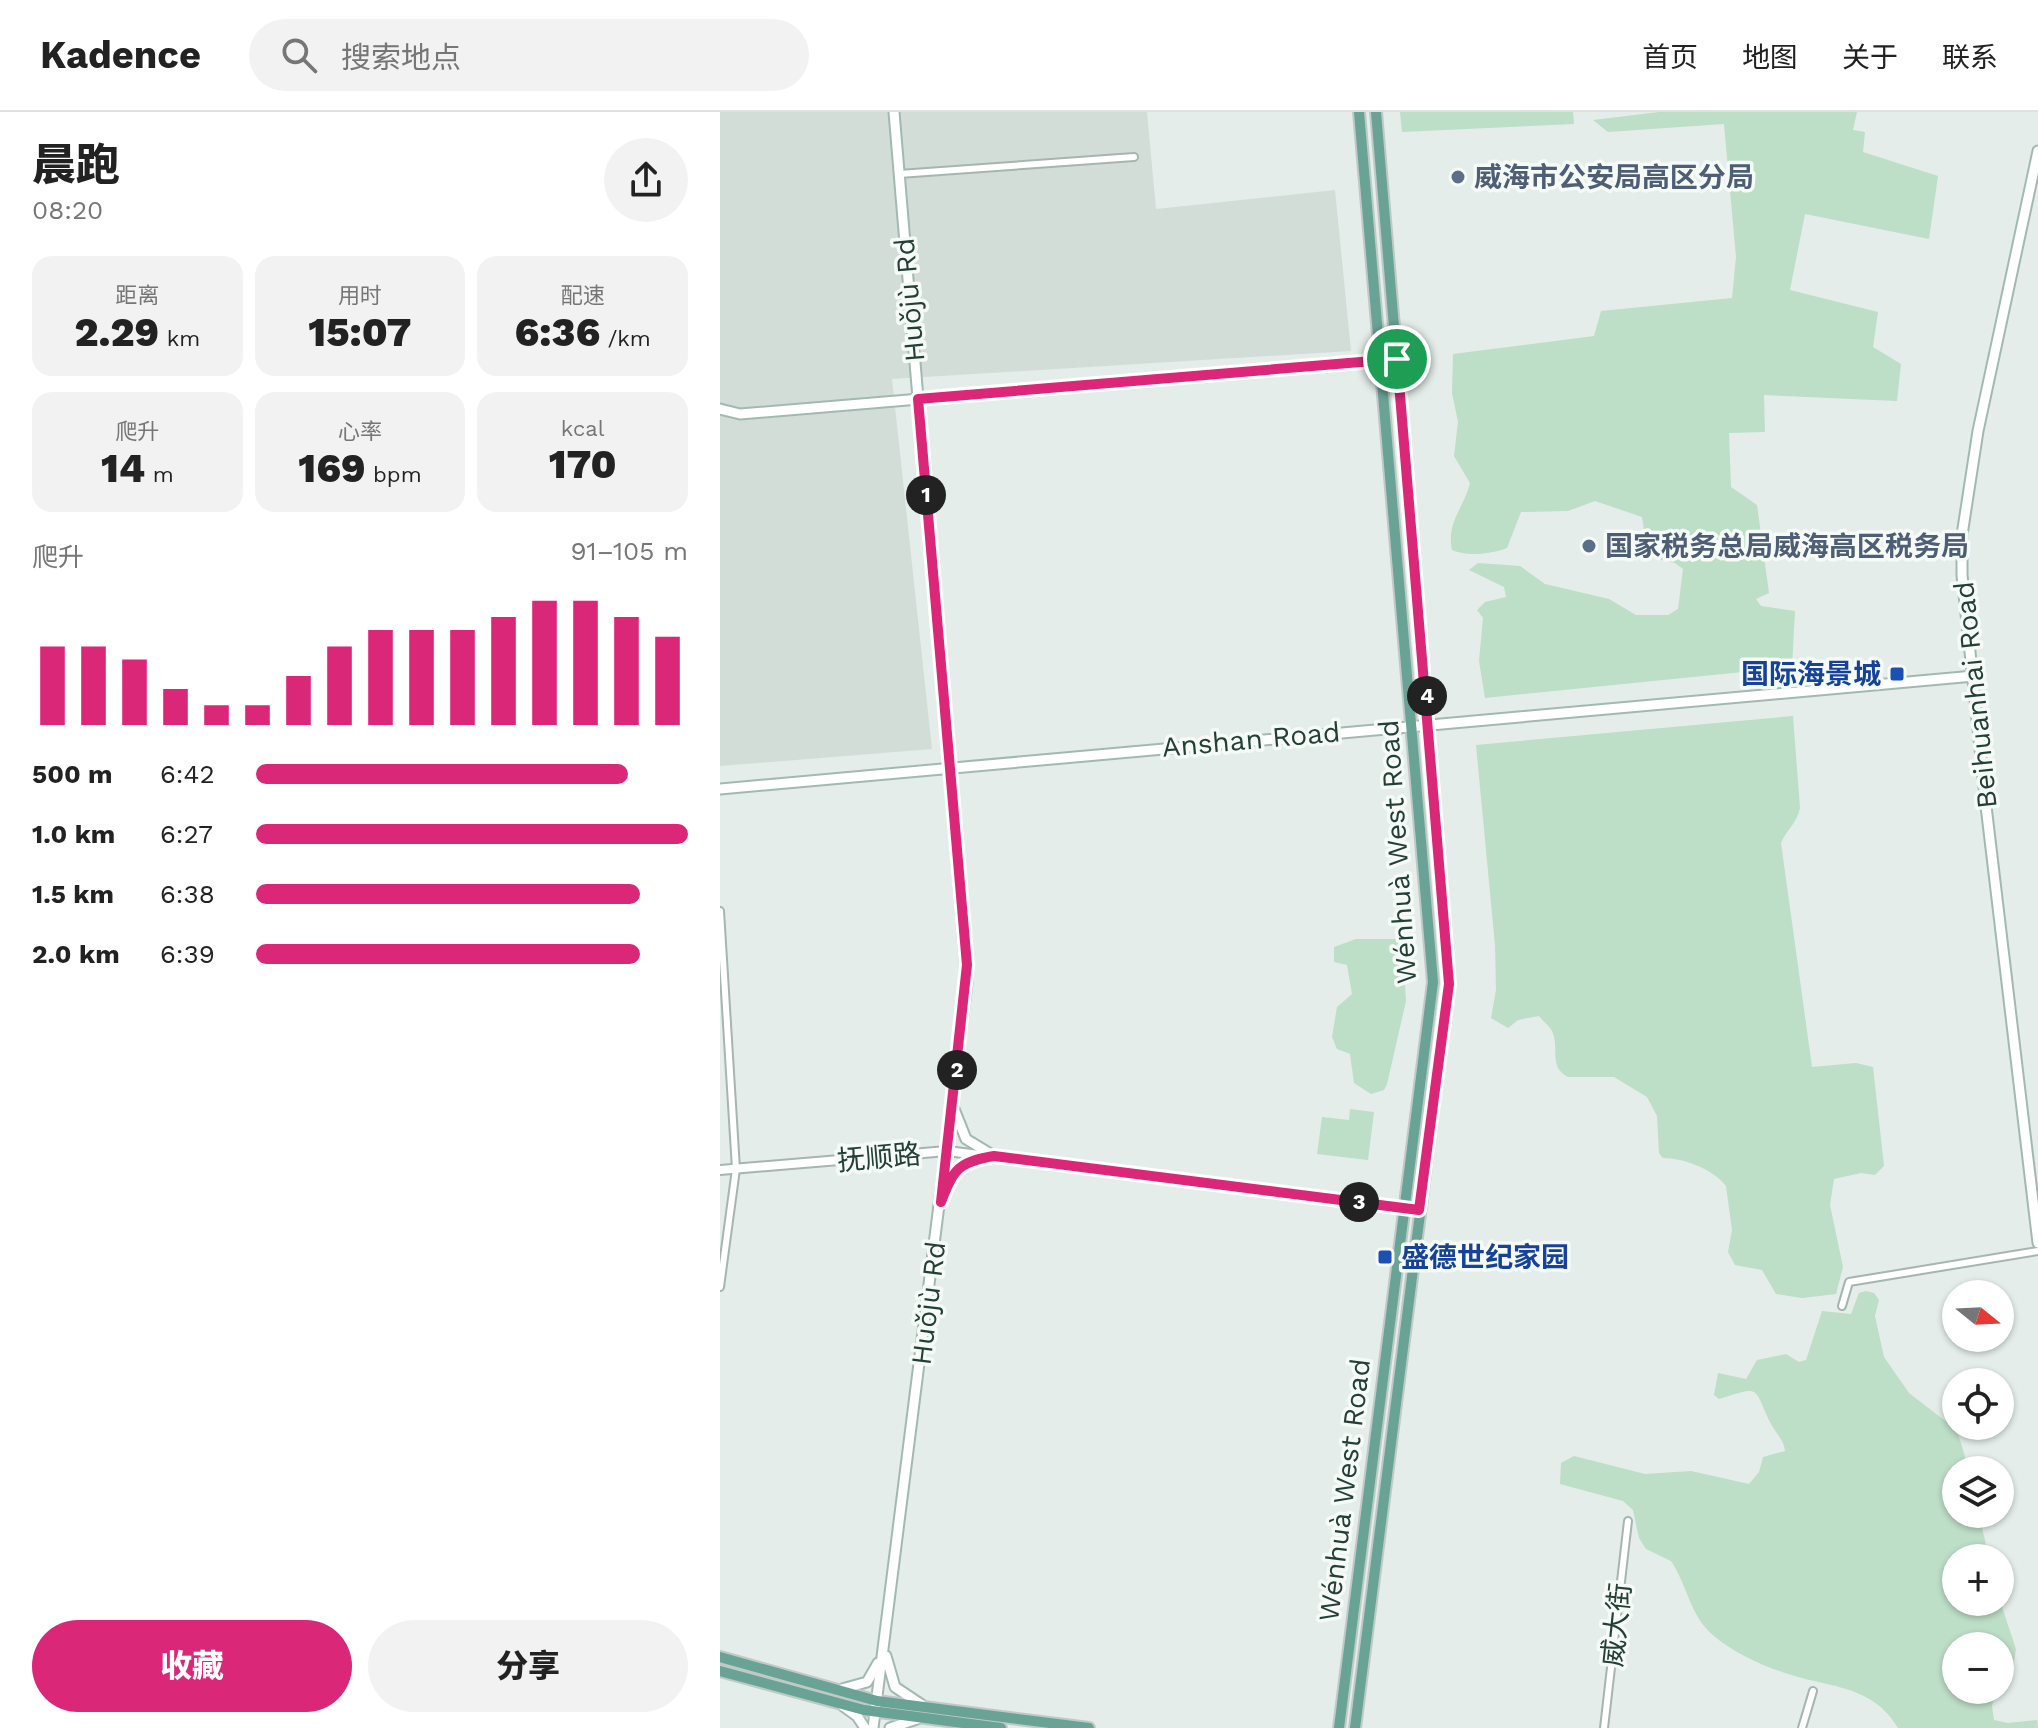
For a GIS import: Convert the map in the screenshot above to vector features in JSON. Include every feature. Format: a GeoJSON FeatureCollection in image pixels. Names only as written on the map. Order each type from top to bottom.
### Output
{"type":"FeatureCollection","features":[{"type":"Feature","properties":{"kind":"main road","name":"Huǒjù Rd"},"geometry":{"type":"LineString","coordinates":[[873,1728],[941,1202],[967,965],[894,112]]}},
{"type":"Feature","properties":{"kind":"main road","name":"Wénhuà West Road"},"geometry":{"type":"LineString","coordinates":[[1337,1728],[1433,982],[1359,112]]}},
{"type":"Feature","properties":{"kind":"main road","name":"Wénhuà West Road"},"geometry":{"type":"LineString","coordinates":[[1355,1728],[1449,984],[1430,723],[1376,112]]}},
{"type":"Feature","properties":{"kind":"main road","name":"Beihuanhai Road"},"geometry":{"type":"LineString","coordinates":[[2038,151],[1965,496],[1962,575],[2021,1117],[2038,1243]]}},
{"type":"Feature","properties":{"kind":"main road"},"geometry":{"type":"LineString","coordinates":[[720,409],[740,414],[1397,359]]}},
{"type":"Feature","properties":{"kind":"main road","name":"Anshan Road"},"geometry":{"type":"LineString","coordinates":[[720,789],[951,765],[1974,676]]}},
{"type":"Feature","properties":{"kind":"main road"},"geometry":{"type":"LineString","coordinates":[[953,1104],[966,1139],[994,1156]]}},
{"type":"Feature","properties":{"kind":"main road"},"geometry":{"type":"LineString","coordinates":[[941,1202],[959,1166],[967,1161],[994,1156]]}},
{"type":"Feature","properties":{"kind":"main road"},"geometry":{"type":"LineString","coordinates":[[838,1690],[867,1682],[884,1645]]}},
{"type":"Feature","properties":{"kind":"main road"},"geometry":{"type":"LineString","coordinates":[[884,1645],[895,1687],[929,1713],[1001,1728]]}},
{"type":"Feature","properties":{"kind":"main road"},"geometry":{"type":"LineString","coordinates":[[720,1657],[838,1690],[876,1706]]}},
{"type":"Feature","properties":{"kind":"main road"},"geometry":{"type":"LineString","coordinates":[[720,1671],[841,1704],[1085,1728]]}},
{"type":"Feature","properties":{"kind":"main road"},"geometry":{"type":"LineString","coordinates":[[841,1704],[857,1716],[865,1728]]}},
{"type":"Feature","properties":{"kind":"main road"},"geometry":{"type":"LineString","coordinates":[[890,1728],[929,1713]]}},
{"type":"Feature","properties":{"kind":"street"},"geometry":{"type":"LineString","coordinates":[[899,174],[1134,157]]}},
{"type":"Feature","properties":{"kind":"street"},"geometry":{"type":"LineString","coordinates":[[720,911],[736,1169],[720,1287]]}},
{"type":"Feature","properties":{"kind":"street","name":"抚顺路"},"geometry":{"type":"LineString","coordinates":[[720,1170],[947,1151],[1419,1210]]}},
{"type":"Feature","properties":{"kind":"street"},"geometry":{"type":"LineString","coordinates":[[1842,1306],[1849,1282],[2038,1251]]}},
{"type":"Feature","properties":{"kind":"street","name":"威大街"},"geometry":{"type":"LineString","coordinates":[[1604,1728],[1628,1521]]}},
{"type":"Feature","properties":{"kind":"street"},"geometry":{"type":"LineString","coordinates":[[1802,1728],[1813,1691]]}},
{"type":"Feature","properties":{"kind":"shaded area"},"geometry":{"type":"Polygon","coordinates":[[[720,112],[1147,112],[1156,209],[1335,190],[1351,351],[892,379],[932,749],[720,766],[720,112]]]}},
{"type":"Feature","properties":{"kind":"green space"},"geometry":{"type":"Polygon","coordinates":[[[1400,112],[1573,112],[1574,124],[1402,132],[1400,112]]]}},
{"type":"Feature","properties":{"kind":"green space"},"geometry":{"type":"Polygon","coordinates":[[[1659,112],[1857,112],[1853,130],[1865,132],[1863,152],[1938,176],[1929,239],[1805,214],[1790,290],[1878,312],[1873,347],[1901,364],[1897,401],[1764,395],[1765,432],[1729,433],[1731,487],[1757,505],[1769,593],[1756,599],[1761,606],[1795,611],[1792,667],[1485,698],[1479,661],[1483,618],[1477,610],[1485,602],[1506,597],[1504,587],[1469,570],[1478,563],[1520,566],[1545,584],[1609,599],[1636,615],[1668,615],[1678,609],[1683,569],[1675,563],[1648,557],[1642,517],[1595,501],[1568,511],[1521,512],[1507,548],[1501,550],[1480,554],[1458,552],[1452,550],[1451,540],[1453,523],[1470,483],[1454,456],[1458,422],[1452,393],[1453,354],[1594,336],[1601,311],[1732,298],[1736,257],[1724,124],[1608,132],[1593,120],[1659,112]]]}},
{"type":"Feature","properties":{"kind":"green space"},"geometry":{"type":"Polygon","coordinates":[[[1793,716],[1800,808],[1781,843],[1812,1067],[1856,1063],[1873,1067],[1884,1166],[1875,1175],[1861,1173],[1834,1179],[1830,1205],[1843,1267],[1836,1294],[1802,1298],[1776,1294],[1762,1270],[1735,1265],[1728,1252],[1732,1230],[1726,1186],[1714,1174],[1698,1166],[1663,1158],[1659,1153],[1657,1116],[1647,1097],[1614,1077],[1568,1077],[1562,1073],[1556,1063],[1552,1031],[1539,1016],[1518,1020],[1508,1028],[1491,1018],[1496,990],[1495,945],[1476,745],[1793,716]]]}},
{"type":"Feature","properties":{"kind":"green space"},"geometry":{"type":"Polygon","coordinates":[[[1356,939],[1402,939],[1406,1001],[1387,1084],[1384,1090],[1371,1094],[1354,1083],[1350,1054],[1337,1049],[1332,1037],[1337,1007],[1352,994],[1347,965],[1334,962],[1334,947],[1356,939]]]}},
{"type":"Feature","properties":{"kind":"green space"},"geometry":{"type":"Polygon","coordinates":[[[1350,1109],[1374,1112],[1368,1160],[1317,1154],[1322,1117],[1349,1120],[1350,1109]]]}},
{"type":"Feature","properties":{"kind":"green space"},"geometry":{"type":"Polygon","coordinates":[[[1859,1293],[1874,1293],[1879,1300],[1875,1316],[1884,1357],[1909,1393],[1942,1418],[1942,1440],[1960,1440],[1965,1456],[1942,1456],[1942,1528],[1982,1528],[1986,1544],[1942,1544],[1942,1616],[2005,1616],[2010,1632],[1942,1632],[1942,1704],[1992,1704],[1994,1720],[2008,1723],[2037,1720],[2038,1728],[1898,1728],[1876,1703],[1862,1695],[1785,1673],[1748,1658],[1714,1636],[1699,1619],[1671,1561],[1646,1549],[1639,1538],[1633,1510],[1623,1501],[1560,1484],[1561,1463],[1574,1456],[1645,1474],[1691,1471],[1749,1484],[1759,1472],[1763,1457],[1785,1451],[1784,1447],[1754,1392],[1719,1399],[1714,1395],[1718,1373],[1746,1379],[1757,1360],[1786,1354],[1799,1362],[1806,1360],[1822,1311],[1851,1314],[1859,1293]]]}},
{"type":"Feature","properties":{"kind":"place","name":"威海市公安局高区分局"},"geometry":{"type":"Point","coordinates":[1458,177]}},
{"type":"Feature","properties":{"kind":"place","name":"国家税务总局威海高区税务局"},"geometry":{"type":"Point","coordinates":[1589,546]}},
{"type":"Feature","properties":{"kind":"place","name":"国际海景城"},"geometry":{"type":"Point","coordinates":[1897,674]}},
{"type":"Feature","properties":{"kind":"place","name":"盛德世纪家园"},"geometry":{"type":"Point","coordinates":[1385,1257]}},
{"type":"Feature","properties":{"kind":"route"},"geometry":{"type":"LineString","coordinates":[[1397,359],[1448,944],[1446,1021],[1419,1210],[994,1156],[967,1161],[959,1166],[941,1202],[962,1033],[967,965],[918,399],[1397,359]]}}]}
